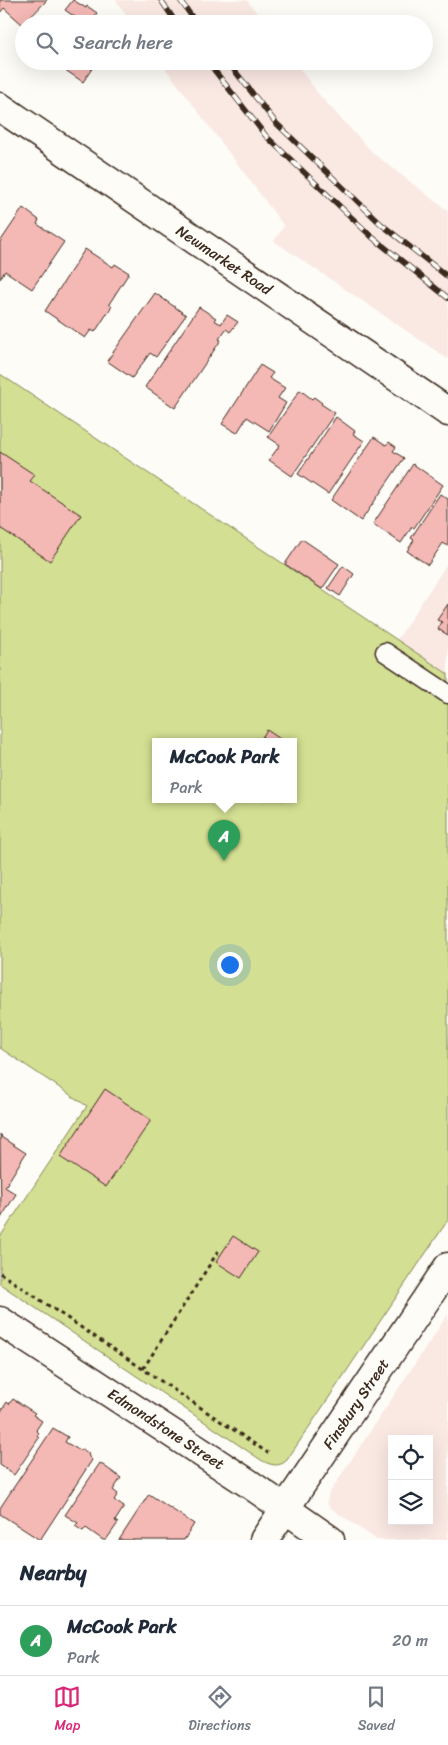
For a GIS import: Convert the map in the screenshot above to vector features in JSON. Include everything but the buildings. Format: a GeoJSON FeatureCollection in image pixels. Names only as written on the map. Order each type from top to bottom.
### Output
{"type":"FeatureCollection","features":[{"type":"Feature","properties":{"kind":"street","name":"Newmarket Road"},"geometry":{"type":"LineString","coordinates":[[0,107],[448,412]]}},
{"type":"Feature","properties":{"kind":"street","name":"Finsbury Street"},"geometry":{"type":"LineString","coordinates":[[264,1540],[448,1267]]}},
{"type":"Feature","properties":{"kind":"street","name":"Edmondstone Street"},"geometry":{"type":"LineString","coordinates":[[0,1321],[330,1540]]}},
{"type":"Feature","properties":{"kind":"lane"},"geometry":{"type":"LineString","coordinates":[[385,652],[448,694]]}},
{"type":"Feature","properties":{"kind":"path"},"geometry":{"type":"LineString","coordinates":[[143,1369],[219,1250]]}},
{"type":"Feature","properties":{"kind":"path"},"geometry":{"type":"LineString","coordinates":[[0,1273],[268,1453]]}},
{"type":"Feature","properties":{"kind":"shaded area"},"geometry":{"type":"Polygon","coordinates":[[[116,0],[247,0],[258,15],[126,15],[116,0]]]}},
{"type":"Feature","properties":{"kind":"shaded area"},"geometry":{"type":"Polygon","coordinates":[[[167,70],[301,70],[320,96],[374,154],[448,211],[448,359],[274,241],[284,226],[167,70]]]}},
{"type":"Feature","properties":{"kind":"shaded area"},"geometry":{"type":"Polygon","coordinates":[[[448,562],[448,674],[397,640],[448,562]]]}},
{"type":"Feature","properties":{"kind":"shaded area"},"geometry":{"type":"Polygon","coordinates":[[[448,1314],[448,1540],[377,1540],[327,1504],[328,1495],[448,1314]]]}},
{"type":"Feature","properties":{"kind":"green space"},"geometry":{"type":"Polygon","coordinates":[[[0,374],[448,674],[448,1220],[284,1463],[274,1465],[261,1460],[0,1284],[0,1237],[87,1106],[0,1048],[0,374]]]}},
{"type":"Feature","properties":{"kind":"railway"},"geometry":{"type":"LineString","coordinates":[[161,0],[171,15]]}},
{"type":"Feature","properties":{"kind":"railway"},"geometry":{"type":"LineString","coordinates":[[180,0],[191,15]]}},
{"type":"Feature","properties":{"kind":"railway"},"geometry":{"type":"LineString","coordinates":[[214,70],[266,136],[372,237],[448,298]]}},
{"type":"Feature","properties":{"kind":"railway"},"geometry":{"type":"LineString","coordinates":[[234,70],[276,123],[381,224],[448,277]]}},
{"type":"Feature","properties":{"kind":"place","name":"McCook Park"},"geometry":{"type":"Point","coordinates":[224,861]}}]}
